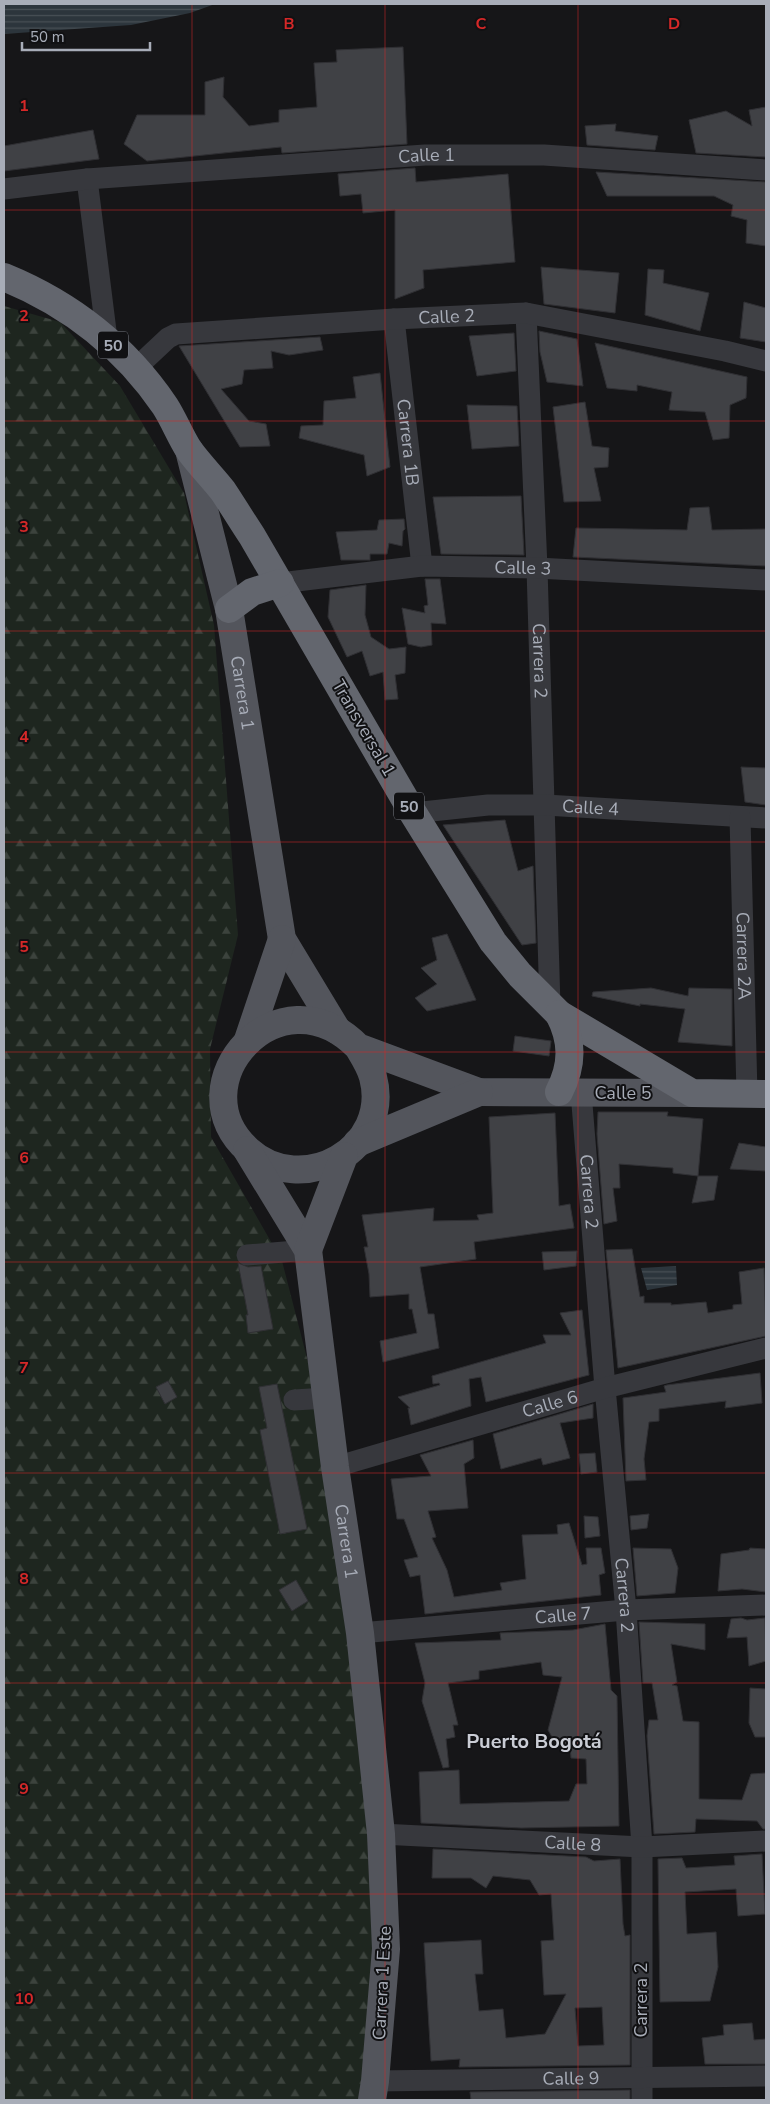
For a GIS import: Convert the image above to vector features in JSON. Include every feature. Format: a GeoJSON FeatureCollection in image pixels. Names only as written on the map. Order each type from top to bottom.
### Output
{"type":"FeatureCollection","features":[{"type":"Feature","properties":{"kind":"highway","name":"50"},"geometry":{"type":"LineString","coordinates":[[4,277],[30,288],[71,311],[107,339],[136,368],[166,407],[189,450]]}},
{"type":"Feature","properties":{"kind":"highway","name":"Transversal 1"},"geometry":{"type":"LineString","coordinates":[[189,450],[223,492],[280,583],[413,813],[493,942],[520,975],[554,1010],[567,1028],[570,1061],[566,1077],[570,1092]]}},
{"type":"Feature","properties":{"kind":"highway"},"geometry":{"type":"LineString","coordinates":[[229,609],[252,592],[280,583]]}},
{"type":"Feature","properties":{"kind":"highway","name":"Transversal 1"},"geometry":{"type":"LineString","coordinates":[[554,1010],[692,1093]]}},
{"type":"Feature","properties":{"kind":"highway","name":"Calle 5"},"geometry":{"type":"LineString","coordinates":[[692,1093],[756,1094]]}},
{"type":"Feature","properties":{"kind":"main road","name":"Carrera 1"},"geometry":{"type":"LineString","coordinates":[[189,450],[229,609],[282,939],[337,1030]]}},
{"type":"Feature","properties":{"kind":"main road","name":"Carrera 1"},"geometry":{"type":"LineString","coordinates":[[248,1040],[282,939]]}},
{"type":"Feature","properties":{"kind":"main road","name":"50"},"geometry":{"type":"LineString","coordinates":[[290,1020],[322,1023],[337,1030],[358,1047],[367,1062],[373,1078],[375,1095],[373,1112],[367,1129],[351,1150],[321,1167],[295,1170],[278,1167],[261,1160],[247,1150],[236,1136],[228,1121],[224,1104],[224,1086],[228,1069],[236,1053],[248,1040],[275,1024],[290,1020]]}},
{"type":"Feature","properties":{"kind":"main road","name":"Calle 5"},"geometry":{"type":"LineString","coordinates":[[358,1047],[479,1092],[692,1093]]}},
{"type":"Feature","properties":{"kind":"main road","name":"Calle 5"},"geometry":{"type":"LineString","coordinates":[[351,1150],[479,1092]]}},
{"type":"Feature","properties":{"kind":"main road","name":"Carrera 1"},"geometry":{"type":"LineString","coordinates":[[247,1150],[308,1250],[335,1467],[360,1633],[381,1834]]}},
{"type":"Feature","properties":{"kind":"main road","name":"Carrera 1"},"geometry":{"type":"LineString","coordinates":[[308,1250],[351,1150]]}},
{"type":"Feature","properties":{"kind":"main road","name":"Carrera 1 Este"},"geometry":{"type":"LineString","coordinates":[[374,2091],[386,1949],[381,1834]]}},
{"type":"Feature","properties":{"kind":"street","name":"Calle 1"},"geometry":{"type":"LineString","coordinates":[[4,188],[87,179],[425,156],[544,155],[766,170]]}},
{"type":"Feature","properties":{"kind":"street"},"geometry":{"type":"LineString","coordinates":[[87,179],[107,339]]}},
{"type":"Feature","properties":{"kind":"street","name":"Calle 2"},"geometry":{"type":"LineString","coordinates":[[136,368],[168,338],[176,334],[394,319],[526,313],[725,351],[766,361]]}},
{"type":"Feature","properties":{"kind":"street","name":"Carrera 2"},"geometry":{"type":"LineString","coordinates":[[526,313],[554,1010]]}},
{"type":"Feature","properties":{"kind":"street","name":"Carrera 1B"},"geometry":{"type":"LineString","coordinates":[[394,319],[422,566]]}},
{"type":"Feature","properties":{"kind":"street","name":"Calle 3"},"geometry":{"type":"LineString","coordinates":[[280,583],[422,566],[537,568],[766,580]]}},
{"type":"Feature","properties":{"kind":"street","name":"Calle 4"},"geometry":{"type":"LineString","coordinates":[[413,813],[488,805],[546,805],[766,818]]}},
{"type":"Feature","properties":{"kind":"street","name":"Carrera 2A"},"geometry":{"type":"LineString","coordinates":[[740,817],[756,1094]]}},
{"type":"Feature","properties":{"kind":"street","name":"Carrera 2"},"geometry":{"type":"LineString","coordinates":[[570,1092],[605,1388],[626,1610],[642,1847],[642,2100]]}},
{"type":"Feature","properties":{"kind":"street"},"geometry":{"type":"LineString","coordinates":[[247,1255],[308,1250]]}},
{"type":"Feature","properties":{"kind":"street","name":"Calle 6"},"geometry":{"type":"LineString","coordinates":[[335,1467],[605,1388],[766,1348]]}},
{"type":"Feature","properties":{"kind":"street"},"geometry":{"type":"LineString","coordinates":[[294,1400],[326,1398]]}},
{"type":"Feature","properties":{"kind":"street","name":"Calle 7"},"geometry":{"type":"LineString","coordinates":[[360,1633],[626,1610],[766,1605]]}},
{"type":"Feature","properties":{"kind":"street","name":"Calle 8"},"geometry":{"type":"LineString","coordinates":[[381,1834],[642,1847],[766,1841]]}},
{"type":"Feature","properties":{"kind":"street","name":"Calle 9"},"geometry":{"type":"LineString","coordinates":[[374,2091],[443,2090],[641,2078],[766,2076]]}},
{"type":"Feature","properties":{"kind":"green space"},"geometry":{"type":"Polygon","coordinates":[[[4,306],[60,322],[120,386],[184,493],[214,625],[238,935],[210,1049],[211,1137],[282,1261],[335,1467],[381,1834],[372,2100],[4,2100],[4,306]]]}},
{"type":"Feature","properties":{"kind":"shaded area"},"geometry":{"type":"Polygon","coordinates":[[[4,4],[215,4],[190,13],[131,25],[4,34],[4,4]]]}},
{"type":"Feature","properties":{"kind":"shaded area"},"geometry":{"type":"Polygon","coordinates":[[[676,1266],[677,1285],[647,1290],[641,1268],[676,1266]]]}},
{"type":"Feature","properties":{"kind":"building"},"geometry":{"type":"Polygon","coordinates":[[[403,47],[407,144],[282,153],[281,147],[147,161],[124,144],[137,115],[205,115],[205,82],[224,77],[223,97],[249,126],[279,122],[279,110],[317,107],[314,63],[337,62],[336,50],[403,47]]]}},
{"type":"Feature","properties":{"kind":"building"},"geometry":{"type":"Polygon","coordinates":[[[766,107],[766,157],[696,153],[689,120],[726,111],[752,126],[749,110],[766,107]]]}},
{"type":"Feature","properties":{"kind":"building"},"geometry":{"type":"Polygon","coordinates":[[[616,124],[615,131],[658,136],[655,150],[587,145],[585,126],[616,124]]]}},
{"type":"Feature","properties":{"kind":"building"},"geometry":{"type":"Polygon","coordinates":[[[93,130],[99,159],[4,171],[4,146],[93,130]]]}},
{"type":"Feature","properties":{"kind":"building"},"geometry":{"type":"Polygon","coordinates":[[[415,168],[416,182],[508,174],[515,262],[423,270],[424,288],[395,299],[395,210],[363,213],[361,194],[340,196],[338,174],[415,168]]]}},
{"type":"Feature","properties":{"kind":"building"},"geometry":{"type":"Polygon","coordinates":[[[596,172],[766,182],[766,246],[746,243],[747,220],[731,216],[733,205],[714,196],[607,196],[596,172]]]}},
{"type":"Feature","properties":{"kind":"building"},"geometry":{"type":"Polygon","coordinates":[[[541,267],[619,273],[615,313],[544,304],[541,267]]]}},
{"type":"Feature","properties":{"kind":"building"},"geometry":{"type":"Polygon","coordinates":[[[648,269],[664,270],[663,283],[709,293],[700,331],[645,315],[648,269]]]}},
{"type":"Feature","properties":{"kind":"building"},"geometry":{"type":"Polygon","coordinates":[[[744,302],[766,308],[766,342],[740,338],[744,302]]]}},
{"type":"Feature","properties":{"kind":"building"},"geometry":{"type":"Polygon","coordinates":[[[539,331],[577,339],[583,386],[547,382],[540,352],[539,331]]]}},
{"type":"Feature","properties":{"kind":"building"},"geometry":{"type":"Polygon","coordinates":[[[514,333],[516,371],[477,376],[469,336],[514,333]]]}},
{"type":"Feature","properties":{"kind":"building"},"geometry":{"type":"Polygon","coordinates":[[[320,337],[323,350],[289,355],[271,351],[273,368],[244,370],[242,384],[221,389],[249,421],[266,424],[270,446],[240,447],[179,346],[320,337]]]}},
{"type":"Feature","properties":{"kind":"building"},"geometry":{"type":"Polygon","coordinates":[[[595,343],[747,377],[746,398],[730,405],[729,438],[713,440],[705,412],[669,410],[672,392],[637,385],[637,391],[607,388],[595,343]]]}},
{"type":"Feature","properties":{"kind":"building"},"geometry":{"type":"Polygon","coordinates":[[[380,373],[390,467],[367,476],[364,455],[299,438],[301,426],[323,425],[324,401],[356,398],[353,377],[380,373]]]}},
{"type":"Feature","properties":{"kind":"building"},"geometry":{"type":"Polygon","coordinates":[[[585,402],[592,446],[609,448],[608,467],[594,468],[601,501],[564,502],[553,407],[585,402]]]}},
{"type":"Feature","properties":{"kind":"building"},"geometry":{"type":"Polygon","coordinates":[[[467,405],[517,406],[519,446],[472,449],[467,405]]]}},
{"type":"Feature","properties":{"kind":"building"},"geometry":{"type":"Polygon","coordinates":[[[521,496],[524,555],[441,554],[433,497],[521,496]]]}},
{"type":"Feature","properties":{"kind":"building"},"geometry":{"type":"Polygon","coordinates":[[[709,507],[712,530],[766,529],[766,566],[573,557],[576,528],[687,530],[690,508],[709,507]]]}},
{"type":"Feature","properties":{"kind":"building"},"geometry":{"type":"Polygon","coordinates":[[[404,519],[405,529],[403,531],[402,546],[389,543],[387,554],[370,554],[370,560],[341,560],[336,532],[377,530],[379,520],[404,519]]]}},
{"type":"Feature","properties":{"kind":"building"},"geometry":{"type":"Polygon","coordinates":[[[425,579],[440,579],[446,624],[431,623],[432,645],[421,647],[408,644],[402,608],[425,613],[424,606],[428,605],[425,579]]]}},
{"type":"Feature","properties":{"kind":"building"},"geometry":{"type":"Polygon","coordinates":[[[366,585],[365,615],[371,637],[389,649],[406,647],[405,673],[395,675],[398,699],[385,700],[383,672],[370,676],[362,651],[347,657],[328,617],[330,590],[366,585]]]}},
{"type":"Feature","properties":{"kind":"building"},"geometry":{"type":"Polygon","coordinates":[[[741,767],[766,768],[766,805],[745,802],[741,767]]]}},
{"type":"Feature","properties":{"kind":"building"},"geometry":{"type":"Polygon","coordinates":[[[505,820],[518,871],[533,866],[536,943],[522,945],[443,825],[505,820]]]}},
{"type":"Feature","properties":{"kind":"building"},"geometry":{"type":"Polygon","coordinates":[[[447,934],[476,1000],[427,1011],[415,998],[437,984],[421,968],[437,960],[432,938],[447,934]]]}},
{"type":"Feature","properties":{"kind":"building"},"geometry":{"type":"Polygon","coordinates":[[[651,988],[688,996],[689,988],[732,989],[732,1046],[678,1042],[685,1009],[640,1004],[640,1006],[592,996],[593,992],[651,988]]]}},
{"type":"Feature","properties":{"kind":"building"},"geometry":{"type":"Polygon","coordinates":[[[515,1036],[551,1041],[549,1056],[513,1051],[515,1036]]]}},
{"type":"Feature","properties":{"kind":"building"},"geometry":{"type":"Polygon","coordinates":[[[598,1112],[668,1112],[667,1116],[703,1119],[698,1176],[673,1173],[673,1168],[619,1164],[620,1188],[613,1188],[617,1221],[604,1224],[597,1134],[598,1112]]]}},
{"type":"Feature","properties":{"kind":"building"},"geometry":{"type":"Polygon","coordinates":[[[555,1113],[559,1206],[570,1204],[574,1228],[474,1242],[476,1259],[420,1267],[428,1314],[434,1314],[439,1348],[383,1362],[380,1341],[417,1333],[412,1309],[409,1309],[409,1294],[370,1297],[369,1274],[364,1247],[368,1247],[362,1215],[434,1208],[433,1221],[479,1220],[477,1215],[493,1213],[489,1117],[555,1113]]]}},
{"type":"Feature","properties":{"kind":"building"},"geometry":{"type":"Polygon","coordinates":[[[739,1143],[766,1147],[766,1171],[730,1169],[739,1143]]]}},
{"type":"Feature","properties":{"kind":"building"},"geometry":{"type":"Polygon","coordinates":[[[698,1176],[718,1176],[714,1200],[692,1203],[698,1176]]]}},
{"type":"Feature","properties":{"kind":"building"},"geometry":{"type":"Polygon","coordinates":[[[632,1249],[640,1297],[644,1296],[644,1303],[671,1303],[671,1305],[706,1302],[708,1313],[733,1309],[733,1305],[742,1304],[739,1272],[764,1268],[766,1336],[618,1368],[606,1250],[632,1249]]]}},
{"type":"Feature","properties":{"kind":"building"},"geometry":{"type":"Polygon","coordinates":[[[577,1251],[576,1266],[544,1270],[542,1252],[577,1251]]]}},
{"type":"Feature","properties":{"kind":"building"},"geometry":{"type":"Polygon","coordinates":[[[238,1263],[248,1267],[261,1266],[273,1329],[248,1333],[246,1315],[248,1315],[238,1263]]]}},
{"type":"Feature","properties":{"kind":"building"},"geometry":{"type":"Polygon","coordinates":[[[582,1310],[589,1375],[486,1402],[481,1377],[469,1379],[471,1406],[411,1425],[408,1408],[410,1408],[398,1397],[440,1385],[439,1383],[433,1384],[432,1376],[546,1343],[543,1335],[571,1335],[560,1313],[582,1310]]]}},
{"type":"Feature","properties":{"kind":"building"},"geometry":{"type":"Polygon","coordinates":[[[760,1373],[762,1403],[725,1408],[726,1401],[659,1409],[659,1421],[649,1422],[644,1459],[646,1480],[626,1481],[623,1398],[666,1392],[664,1386],[667,1385],[760,1373]]]}},
{"type":"Feature","properties":{"kind":"building"},"geometry":{"type":"Polygon","coordinates":[[[168,1381],[177,1397],[165,1404],[156,1387],[168,1381]]]}},
{"type":"Feature","properties":{"kind":"building"},"geometry":{"type":"Polygon","coordinates":[[[277,1384],[307,1529],[280,1534],[260,1430],[267,1428],[259,1387],[277,1384]]]}},
{"type":"Feature","properties":{"kind":"building"},"geometry":{"type":"Polygon","coordinates":[[[593,1404],[593,1418],[560,1423],[570,1458],[543,1465],[541,1458],[501,1469],[493,1434],[593,1404]]]}},
{"type":"Feature","properties":{"kind":"building"},"geometry":{"type":"Polygon","coordinates":[[[473,1440],[474,1458],[464,1464],[468,1508],[428,1511],[436,1537],[432,1538],[447,1570],[454,1597],[502,1590],[500,1583],[526,1579],[522,1535],[558,1534],[557,1525],[569,1523],[582,1565],[587,1564],[586,1548],[601,1548],[605,1573],[599,1575],[601,1595],[425,1614],[420,1575],[410,1577],[404,1560],[418,1557],[404,1519],[397,1519],[391,1479],[431,1476],[420,1455],[473,1440]]]}},
{"type":"Feature","properties":{"kind":"building"},"geometry":{"type":"Polygon","coordinates":[[[595,1453],[597,1472],[581,1474],[579,1454],[595,1453]]]}},
{"type":"Feature","properties":{"kind":"building"},"geometry":{"type":"Polygon","coordinates":[[[649,1514],[647,1528],[631,1530],[630,1516],[649,1514]]]}},
{"type":"Feature","properties":{"kind":"building"},"geometry":{"type":"Polygon","coordinates":[[[584,1516],[598,1517],[600,1536],[585,1538],[584,1516]]]}},
{"type":"Feature","properties":{"kind":"building"},"geometry":{"type":"Polygon","coordinates":[[[633,1548],[671,1549],[678,1568],[675,1593],[637,1596],[633,1548]]]}},
{"type":"Feature","properties":{"kind":"building"},"geometry":{"type":"Polygon","coordinates":[[[750,1548],[766,1549],[766,1592],[742,1589],[718,1591],[721,1554],[749,1550],[750,1548]]]}},
{"type":"Feature","properties":{"kind":"building"},"geometry":{"type":"Polygon","coordinates":[[[296,1580],[308,1601],[292,1611],[279,1590],[296,1580]]]}},
{"type":"Feature","properties":{"kind":"building"},"geometry":{"type":"Polygon","coordinates":[[[741,1618],[747,1620],[765,1618],[766,1661],[749,1666],[747,1637],[727,1638],[731,1619],[741,1618]]]}},
{"type":"Feature","properties":{"kind":"building"},"geometry":{"type":"Polygon","coordinates":[[[639,1622],[705,1624],[705,1650],[671,1644],[677,1682],[672,1685],[677,1686],[683,1721],[699,1722],[699,1799],[742,1800],[751,1774],[766,1773],[766,1829],[763,1829],[757,1821],[696,1819],[695,1832],[654,1834],[647,1736],[649,1720],[658,1720],[652,1683],[643,1683],[639,1622]]]}},
{"type":"Feature","properties":{"kind":"building"},"geometry":{"type":"Polygon","coordinates":[[[605,1624],[611,1690],[617,1696],[619,1826],[521,1828],[421,1823],[419,1772],[459,1770],[460,1804],[569,1801],[576,1784],[587,1784],[586,1759],[571,1758],[570,1744],[556,1744],[548,1730],[562,1677],[543,1675],[541,1662],[479,1671],[479,1679],[448,1683],[458,1725],[453,1725],[455,1737],[446,1739],[449,1767],[443,1768],[422,1701],[425,1683],[415,1643],[501,1640],[500,1633],[573,1630],[605,1624]]]}},
{"type":"Feature","properties":{"kind":"building"},"geometry":{"type":"Polygon","coordinates":[[[750,1688],[766,1689],[766,1737],[755,1737],[749,1723],[750,1688]]]}},
{"type":"Feature","properties":{"kind":"building"},"geometry":{"type":"Polygon","coordinates":[[[433,1849],[586,1857],[594,1861],[620,1859],[623,1924],[625,1936],[630,1935],[630,2065],[459,2067],[460,2059],[431,2061],[424,1943],[481,1940],[483,1974],[475,1974],[479,2011],[503,2009],[506,2038],[545,2034],[566,1994],[544,1995],[541,1941],[554,1940],[551,1894],[539,1895],[530,1880],[493,1876],[486,1888],[471,1878],[432,1878],[433,1849]],[[602,2007],[575,2008],[578,2046],[604,2045],[602,2007]]]}},
{"type":"Feature","properties":{"kind":"building"},"geometry":{"type":"Polygon","coordinates":[[[762,1854],[765,1914],[738,1916],[736,1889],[685,1892],[687,1934],[716,1932],[718,1967],[710,2001],[660,2002],[658,1859],[682,1858],[686,1868],[735,1865],[734,1856],[762,1854]]]}},
{"type":"Feature","properties":{"kind":"building"},"geometry":{"type":"Polygon","coordinates":[[[752,2023],[754,2040],[766,2039],[766,2064],[705,2064],[702,2038],[724,2035],[723,2025],[752,2023]]]}},
{"type":"Feature","properties":{"kind":"building"},"geometry":{"type":"Polygon","coordinates":[[[630,2090],[630,2100],[471,2100],[470,2092],[630,2090]]]}},
{"type":"Feature","properties":{"kind":"district","name":"Puerto Bogotá"},"geometry":{"type":"Point","coordinates":[534,1741]}}]}
